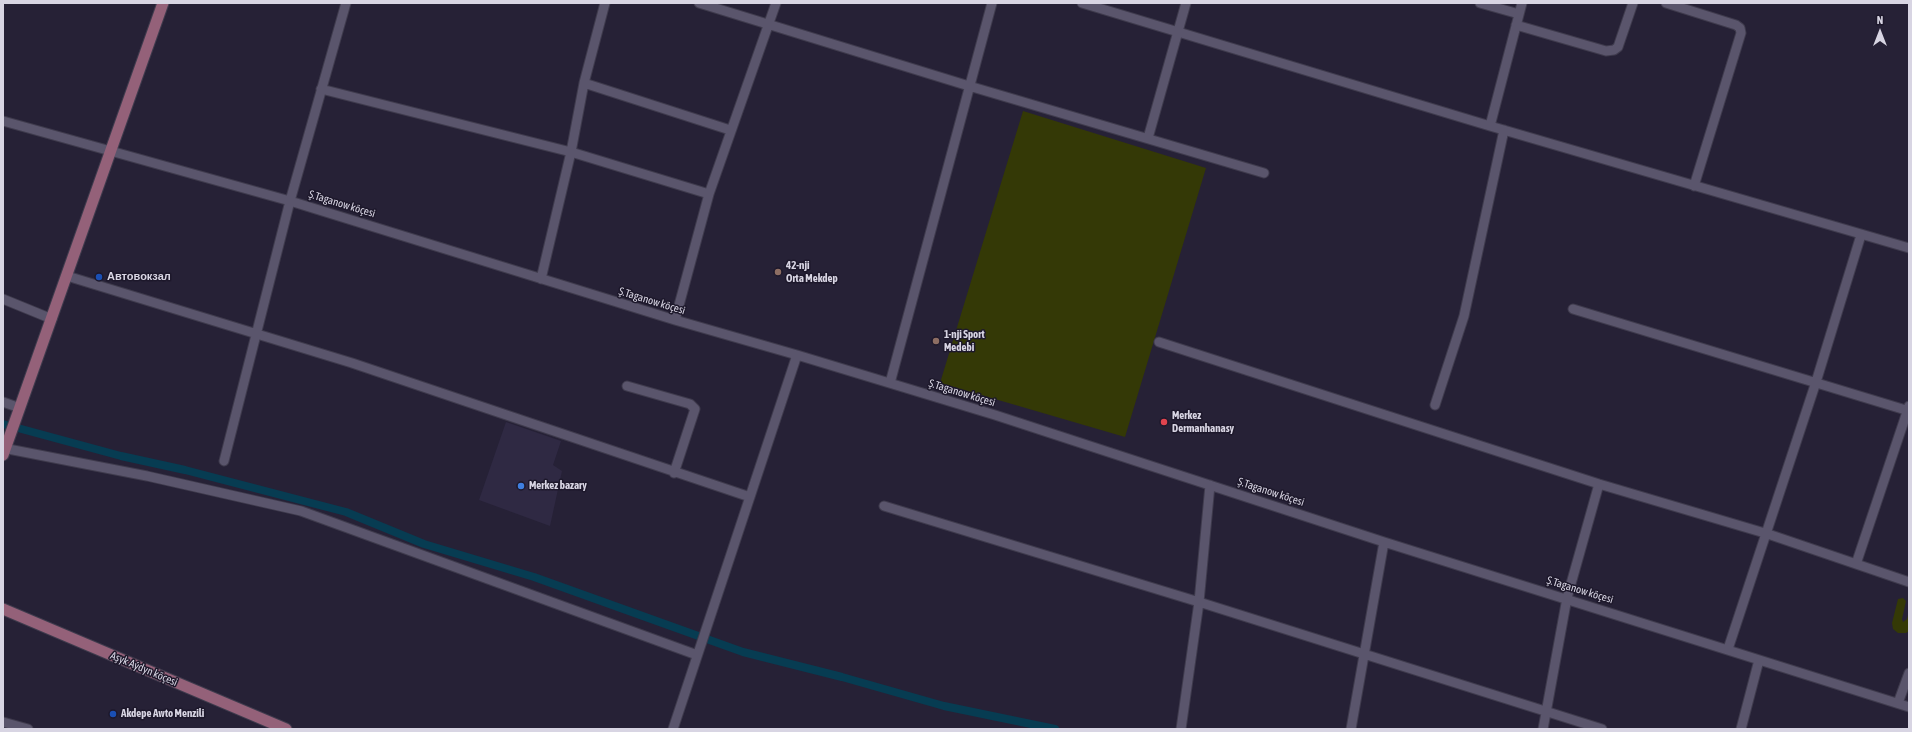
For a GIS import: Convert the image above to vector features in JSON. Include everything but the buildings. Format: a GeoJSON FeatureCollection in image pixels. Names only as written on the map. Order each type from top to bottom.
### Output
{"type":"FeatureCollection","features":[{"type":"Feature","properties":{"kind":"main road"},"geometry":{"type":"LineString","coordinates":[[4,449],[20,410],[162,3]]}},
{"type":"Feature","properties":{"kind":"main road","name":"Aşyk Aýdyn köçesi"},"geometry":{"type":"LineString","coordinates":[[3,609],[286,729]]}},
{"type":"Feature","properties":{"kind":"street"},"geometry":{"type":"LineString","coordinates":[[224,461],[290,201],[346,3]]}},
{"type":"Feature","properties":{"kind":"street"},"geometry":{"type":"LineString","coordinates":[[542,279],[571,152],[584,83],[605,3]]}},
{"type":"Feature","properties":{"kind":"street"},"geometry":{"type":"LineString","coordinates":[[699,3],[970,86],[1264,173]]}},
{"type":"Feature","properties":{"kind":"street"},"geometry":{"type":"LineString","coordinates":[[675,320],[709,194],[730,130],[776,3]]}},
{"type":"Feature","properties":{"kind":"street"},"geometry":{"type":"LineString","coordinates":[[890,383],[992,3]]}},
{"type":"Feature","properties":{"kind":"street"},"geometry":{"type":"LineString","coordinates":[[1082,3],[1490,126],[1909,248]]}},
{"type":"Feature","properties":{"kind":"street"},"geometry":{"type":"LineString","coordinates":[[1148,138],[1186,3]]}},
{"type":"Feature","properties":{"kind":"street"},"geometry":{"type":"LineString","coordinates":[[1480,3],[1519,14]]}},
{"type":"Feature","properties":{"kind":"street"},"geometry":{"type":"LineString","coordinates":[[1490,126],[1522,3]]}},
{"type":"Feature","properties":{"kind":"street"},"geometry":{"type":"LineString","coordinates":[[1516,25],[1606,51],[1614,50],[1618,46],[1633,3]]}},
{"type":"Feature","properties":{"kind":"street"},"geometry":{"type":"LineString","coordinates":[[1666,3],[1736,25],[1740,28],[1741,33],[1694,186]]}},
{"type":"Feature","properties":{"kind":"street"},"geometry":{"type":"LineString","coordinates":[[584,83],[730,130]]}},
{"type":"Feature","properties":{"kind":"street"},"geometry":{"type":"LineString","coordinates":[[321,89],[571,152],[709,194]]}},
{"type":"Feature","properties":{"kind":"street","name":"Ş.Taganow köçesi"},"geometry":{"type":"LineString","coordinates":[[3,121],[290,201],[675,320],[995,415],[1384,542],[1909,707]]}},
{"type":"Feature","properties":{"kind":"street"},"geometry":{"type":"LineString","coordinates":[[1435,405],[1464,316],[1504,130]]}},
{"type":"Feature","properties":{"kind":"street"},"geometry":{"type":"LineString","coordinates":[[1728,649],[1768,534],[1861,235]]}},
{"type":"Feature","properties":{"kind":"street"},"geometry":{"type":"LineString","coordinates":[[67,276],[352,363],[674,473],[750,497]]}},
{"type":"Feature","properties":{"kind":"street"},"geometry":{"type":"LineString","coordinates":[[3,299],[52,318]]}},
{"type":"Feature","properties":{"kind":"street"},"geometry":{"type":"LineString","coordinates":[[1573,309],[1908,409],[1856,564]]}},
{"type":"Feature","properties":{"kind":"street"},"geometry":{"type":"LineString","coordinates":[[1159,342],[1599,484],[1768,534],[1909,582]]}},
{"type":"Feature","properties":{"kind":"street"},"geometry":{"type":"LineString","coordinates":[[673,729],[797,355]]}},
{"type":"Feature","properties":{"kind":"street"},"geometry":{"type":"LineString","coordinates":[[627,386],[690,404],[695,409],[674,473]]}},
{"type":"Feature","properties":{"kind":"street"},"geometry":{"type":"LineString","coordinates":[[3,402],[20,410]]}},
{"type":"Feature","properties":{"kind":"street"},"geometry":{"type":"LineString","coordinates":[[4,449],[147,476],[301,511],[697,653]]}},
{"type":"Feature","properties":{"kind":"street"},"geometry":{"type":"LineString","coordinates":[[1543,729],[1566,598],[1599,484]]}},
{"type":"Feature","properties":{"kind":"street"},"geometry":{"type":"LineString","coordinates":[[1181,729],[1198,602],[1210,485]]}},
{"type":"Feature","properties":{"kind":"street"},"geometry":{"type":"LineString","coordinates":[[884,506],[1198,602],[1602,729]]}},
{"type":"Feature","properties":{"kind":"street"},"geometry":{"type":"LineString","coordinates":[[1351,729],[1384,542]]}},
{"type":"Feature","properties":{"kind":"street"},"geometry":{"type":"LineString","coordinates":[[1741,729],[1759,660]]}},
{"type":"Feature","properties":{"kind":"street"},"geometry":{"type":"LineString","coordinates":[[1898,703],[1909,673]]}},
{"type":"Feature","properties":{"kind":"street"},"geometry":{"type":"LineString","coordinates":[[3,722],[27,729]]}},
{"type":"Feature","properties":{"kind":"shaded area","name":"Merkez bazary"},"geometry":{"type":"Polygon","coordinates":[[[506,422],[561,441],[553,465],[562,471],[550,526],[479,500],[506,422]]]}},
{"type":"Feature","properties":{"kind":"green space"},"geometry":{"type":"Polygon","coordinates":[[[1023,111],[1206,168],[1125,437],[940,383],[1023,111]]]}},
{"type":"Feature","properties":{"kind":"green space"},"geometry":{"type":"Polygon","coordinates":[[[1903,598],[1906,601],[1902,619],[1903,622],[1907,619],[1909,611],[1909,631],[1906,633],[1898,633],[1893,629],[1892,623],[1898,599],[1903,598]]]}},
{"type":"Feature","properties":{"kind":"waterway"},"geometry":{"type":"LineString","coordinates":[[3,424],[121,456],[185,470],[346,512],[424,544],[534,577],[743,652],[842,677],[944,706],[1055,729]]}},
{"type":"Feature","properties":{"kind":"place","name":"42-nji Orta Mekdep"},"geometry":{"type":"Point","coordinates":[778,272]}},
{"type":"Feature","properties":{"kind":"place","name":"Автовокзал"},"geometry":{"type":"Point","coordinates":[99,277]}},
{"type":"Feature","properties":{"kind":"place","name":"1-nji Sport Medebi"},"geometry":{"type":"Point","coordinates":[936,341]}},
{"type":"Feature","properties":{"kind":"place","name":"Merkez Dermanhanasy"},"geometry":{"type":"Point","coordinates":[1164,422]}},
{"type":"Feature","properties":{"kind":"place","name":"Merkez bazary"},"geometry":{"type":"Point","coordinates":[521,486]}},
{"type":"Feature","properties":{"kind":"place","name":"Akdepe Awto Menzili"},"geometry":{"type":"Point","coordinates":[113,714]}}]}
